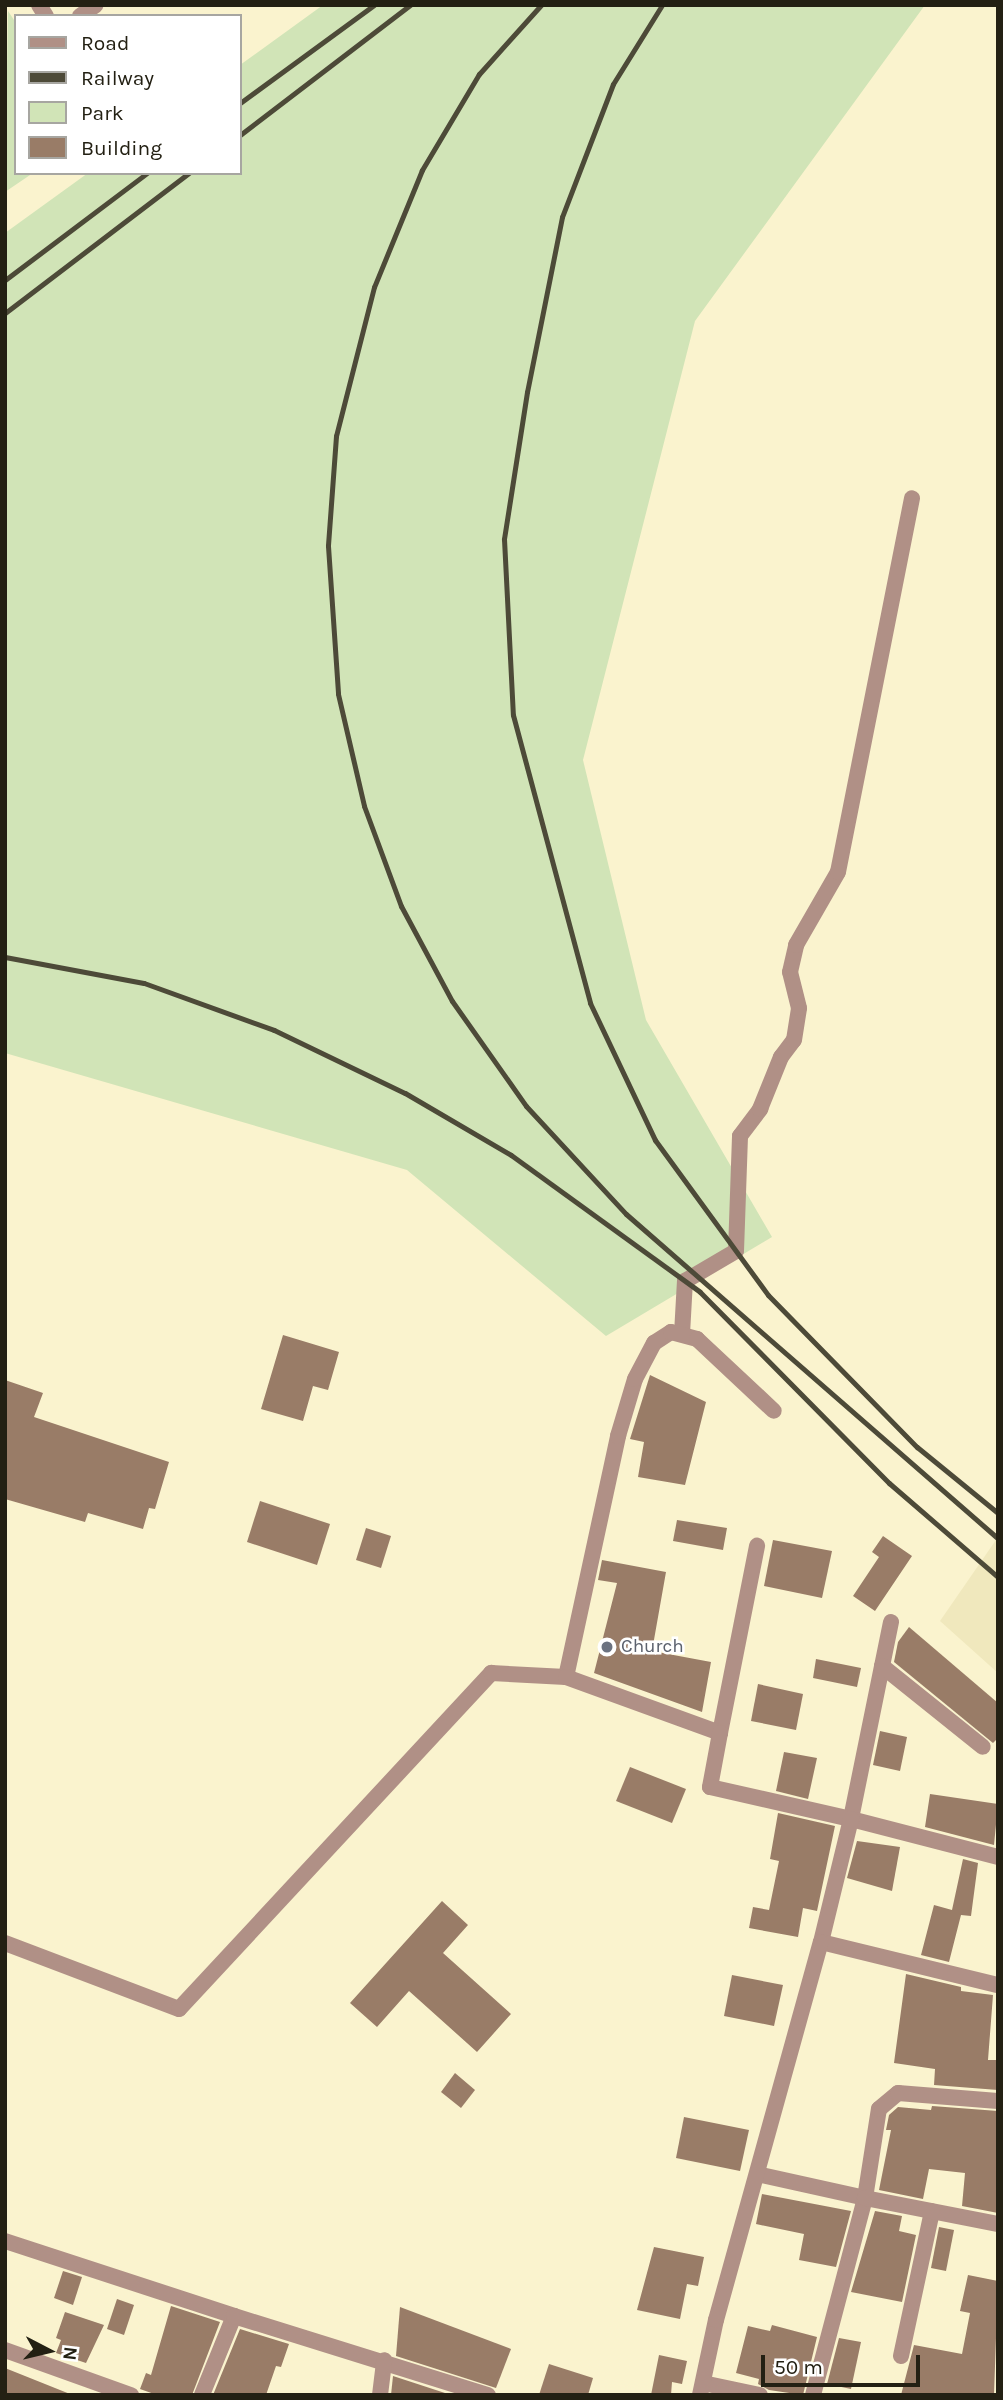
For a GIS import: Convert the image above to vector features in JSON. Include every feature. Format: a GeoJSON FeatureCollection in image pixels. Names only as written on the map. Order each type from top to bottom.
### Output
{"type":"FeatureCollection","features":[{"type":"Feature","properties":{"kind":"street"},"geometry":{"type":"LineString","coordinates":[[682,1334],[685,1281],[736,1251],[738,1244],[740,1136],[760,1109],[781,1057],[794,1040],[799,1008],[790,972],[796,945],[838,872],[912,498]]}},
{"type":"Feature","properties":{"kind":"street"},"geometry":{"type":"LineString","coordinates":[[566,1677],[606,1485],[635,1379],[654,1343],[663,1334],[682,1334],[697,1339],[774,1411]]}},
{"type":"Feature","properties":{"kind":"street"},"geometry":{"type":"LineString","coordinates":[[757,1546],[710,1787],[851,1819],[998,1857]]}},
{"type":"Feature","properties":{"kind":"street"},"geometry":{"type":"LineString","coordinates":[[760,2395],[702,2389],[757,2174],[821,1942],[851,1819],[891,1622]]}},
{"type":"Feature","properties":{"kind":"street"},"geometry":{"type":"LineString","coordinates":[[883,1666],[983,1747]]}},
{"type":"Feature","properties":{"kind":"street"},"geometry":{"type":"LineString","coordinates":[[5,1943],[179,2008],[491,1673],[566,1677],[720,1733]]}},
{"type":"Feature","properties":{"kind":"street"},"geometry":{"type":"LineString","coordinates":[[821,1942],[998,1984]]}},
{"type":"Feature","properties":{"kind":"street"},"geometry":{"type":"LineString","coordinates":[[813,2395],[865,2198],[879,2109],[898,2093],[998,2101]]}},
{"type":"Feature","properties":{"kind":"street"},"geometry":{"type":"LineString","coordinates":[[757,2174],[998,2224]]}},
{"type":"Feature","properties":{"kind":"street"},"geometry":{"type":"LineString","coordinates":[[901,2356],[932,2211]]}},
{"type":"Feature","properties":{"kind":"street"},"geometry":{"type":"LineString","coordinates":[[5,2241],[488,2395]]}},
{"type":"Feature","properties":{"kind":"street"},"geometry":{"type":"LineString","coordinates":[[202,2395],[234,2316]]}},
{"type":"Feature","properties":{"kind":"street"},"geometry":{"type":"LineString","coordinates":[[5,2350],[131,2395]]}},
{"type":"Feature","properties":{"kind":"street"},"geometry":{"type":"LineString","coordinates":[[380,2395],[384,2360]]}},
{"type":"Feature","properties":{"kind":"shaded area"},"geometry":{"type":"Polygon","coordinates":[[[998,1537],[998,1673],[940,1621],[998,1537]]]}},
{"type":"Feature","properties":{"kind":"green space"},"geometry":{"type":"Polygon","coordinates":[[[323,5],[925,5],[695,321],[583,760],[646,1020],[772,1237],[606,1336],[407,1170],[5,1053],[5,233],[85,175],[242,175],[242,64],[323,5]]]}},
{"type":"Feature","properties":{"kind":"green space"},"geometry":{"type":"Polygon","coordinates":[[[8,11],[14,20],[14,175],[30,175],[5,192],[8,11]]]}},
{"type":"Feature","properties":{"kind":"building"},"geometry":{"type":"Polygon","coordinates":[[[283,1335],[339,1352],[328,1390],[313,1386],[303,1421],[261,1409],[283,1335]]]}},
{"type":"Feature","properties":{"kind":"building"},"geometry":{"type":"Polygon","coordinates":[[[650,1375],[706,1402],[685,1485],[638,1477],[644,1442],[630,1439],[650,1375]]]}},
{"type":"Feature","properties":{"kind":"building"},"geometry":{"type":"Polygon","coordinates":[[[5,1380],[43,1393],[34,1417],[169,1462],[155,1509],[149,1508],[143,1529],[88,1513],[85,1522],[5,1499],[5,1380]]]}},
{"type":"Feature","properties":{"kind":"building"},"geometry":{"type":"Polygon","coordinates":[[[260,1501],[330,1524],[317,1565],[247,1542],[260,1501]]]}},
{"type":"Feature","properties":{"kind":"building"},"geometry":{"type":"Polygon","coordinates":[[[677,1520],[727,1528],[723,1550],[673,1541],[677,1520]]]}},
{"type":"Feature","properties":{"kind":"building"},"geometry":{"type":"Polygon","coordinates":[[[366,1528],[391,1536],[381,1568],[356,1560],[366,1528]]]}},
{"type":"Feature","properties":{"kind":"building"},"geometry":{"type":"Polygon","coordinates":[[[883,1536],[912,1556],[875,1611],[853,1596],[879,1557],[872,1552],[883,1536]]]}},
{"type":"Feature","properties":{"kind":"building"},"geometry":{"type":"Polygon","coordinates":[[[773,1540],[832,1551],[822,1598],[764,1586],[773,1540]]]}},
{"type":"Feature","properties":{"kind":"building"},"geometry":{"type":"Polygon","coordinates":[[[602,1560],[666,1572],[652,1651],[711,1662],[702,1712],[594,1673],[617,1583],[598,1580],[602,1560]]]}},
{"type":"Feature","properties":{"kind":"building"},"geometry":{"type":"Polygon","coordinates":[[[909,1627],[998,1703],[998,1738],[993,1743],[894,1662],[898,1642],[909,1627]]]}},
{"type":"Feature","properties":{"kind":"building"},"geometry":{"type":"Polygon","coordinates":[[[816,1659],[861,1668],[857,1687],[813,1678],[816,1659]]]}},
{"type":"Feature","properties":{"kind":"building"},"geometry":{"type":"Polygon","coordinates":[[[758,1684],[803,1694],[796,1730],[751,1721],[758,1684]]]}},
{"type":"Feature","properties":{"kind":"building"},"geometry":{"type":"Polygon","coordinates":[[[880,1731],[907,1737],[900,1771],[873,1765],[880,1731]]]}},
{"type":"Feature","properties":{"kind":"building"},"geometry":{"type":"Polygon","coordinates":[[[784,1752],[817,1758],[808,1799],[776,1791],[784,1752]]]}},
{"type":"Feature","properties":{"kind":"building"},"geometry":{"type":"Polygon","coordinates":[[[630,1767],[686,1789],[672,1823],[616,1801],[630,1767]]]}},
{"type":"Feature","properties":{"kind":"building"},"geometry":{"type":"Polygon","coordinates":[[[930,1794],[998,1804],[994,1845],[925,1827],[930,1794]]]}},
{"type":"Feature","properties":{"kind":"building"},"geometry":{"type":"Polygon","coordinates":[[[778,1813],[835,1826],[817,1911],[803,1908],[798,1937],[749,1928],[753,1907],[769,1910],[779,1861],[770,1859],[778,1813]]]}},
{"type":"Feature","properties":{"kind":"building"},"geometry":{"type":"Polygon","coordinates":[[[857,1841],[900,1847],[892,1891],[847,1878],[857,1841]]]}},
{"type":"Feature","properties":{"kind":"building"},"geometry":{"type":"Polygon","coordinates":[[[963,1859],[978,1863],[971,1916],[961,1915],[949,1962],[921,1955],[934,1905],[952,1910],[963,1859]]]}},
{"type":"Feature","properties":{"kind":"building"},"geometry":{"type":"Polygon","coordinates":[[[442,1901],[468,1925],[443,1953],[511,2014],[477,2052],[409,1991],[377,2027],[350,2003],[442,1901]]]}},
{"type":"Feature","properties":{"kind":"building"},"geometry":{"type":"Polygon","coordinates":[[[906,1974],[961,1987],[961,1991],[993,1995],[988,2060],[998,2060],[998,2090],[934,2085],[935,2069],[894,2063],[906,1974]]]}},
{"type":"Feature","properties":{"kind":"building"},"geometry":{"type":"Polygon","coordinates":[[[732,1975],[783,1985],[774,2026],[724,2016],[732,1975]]]}},
{"type":"Feature","properties":{"kind":"building"},"geometry":{"type":"Polygon","coordinates":[[[455,2073],[475,2090],[461,2108],[441,2092],[455,2073]]]}},
{"type":"Feature","properties":{"kind":"building"},"geometry":{"type":"Polygon","coordinates":[[[932,2106],[998,2111],[998,2213],[962,2206],[965,2173],[929,2169],[923,2199],[879,2190],[891,2130],[886,2130],[889,2115],[898,2107],[931,2110],[932,2106]]]}},
{"type":"Feature","properties":{"kind":"building"},"geometry":{"type":"Polygon","coordinates":[[[684,2117],[749,2130],[740,2171],[676,2158],[684,2117]]]}},
{"type":"Feature","properties":{"kind":"building"},"geometry":{"type":"Polygon","coordinates":[[[762,2194],[851,2211],[836,2267],[799,2260],[804,2234],[756,2224],[762,2194]]]}},
{"type":"Feature","properties":{"kind":"building"},"geometry":{"type":"Polygon","coordinates":[[[875,2211],[902,2216],[899,2231],[916,2235],[902,2302],[851,2292],[875,2211]]]}},
{"type":"Feature","properties":{"kind":"building"},"geometry":{"type":"Polygon","coordinates":[[[939,2227],[954,2230],[946,2271],[931,2268],[939,2227]]]}},
{"type":"Feature","properties":{"kind":"building"},"geometry":{"type":"Polygon","coordinates":[[[654,2247],[704,2257],[698,2286],[687,2284],[680,2319],[637,2310],[654,2247]]]}},
{"type":"Feature","properties":{"kind":"building"},"geometry":{"type":"Polygon","coordinates":[[[63,2271],[82,2277],[73,2305],[54,2298],[63,2271]]]}},
{"type":"Feature","properties":{"kind":"building"},"geometry":{"type":"Polygon","coordinates":[[[968,2275],[998,2281],[994,2395],[901,2395],[914,2345],[962,2354],[970,2313],[960,2311],[968,2275]]]}},
{"type":"Feature","properties":{"kind":"building"},"geometry":{"type":"Polygon","coordinates":[[[117,2299],[134,2305],[124,2335],[107,2329],[117,2299]]]}},
{"type":"Feature","properties":{"kind":"building"},"geometry":{"type":"Polygon","coordinates":[[[171,2306],[220,2322],[192,2395],[157,2395],[140,2389],[146,2373],[151,2375],[171,2306]]]}},
{"type":"Feature","properties":{"kind":"building"},"geometry":{"type":"Polygon","coordinates":[[[400,2307],[511,2349],[496,2388],[396,2356],[400,2307]]]}},
{"type":"Feature","properties":{"kind":"building"},"geometry":{"type":"Polygon","coordinates":[[[65,2312],[104,2325],[86,2363],[56,2353],[61,2340],[56,2338],[65,2312]]]}},
{"type":"Feature","properties":{"kind":"building"},"geometry":{"type":"Polygon","coordinates":[[[772,2325],[817,2337],[803,2395],[769,2390],[758,2384],[759,2379],[736,2373],[748,2326],[770,2331],[772,2325]]]}},
{"type":"Feature","properties":{"kind":"building"},"geometry":{"type":"Polygon","coordinates":[[[240,2329],[289,2344],[281,2367],[276,2366],[266,2395],[213,2395],[240,2329]]]}},
{"type":"Feature","properties":{"kind":"building"},"geometry":{"type":"Polygon","coordinates":[[[839,2338],[861,2342],[851,2389],[827,2384],[839,2338]]]}},
{"type":"Feature","properties":{"kind":"building"},"geometry":{"type":"Polygon","coordinates":[[[659,2355],[687,2361],[682,2384],[672,2382],[671,2395],[651,2395],[659,2355]]]}},
{"type":"Feature","properties":{"kind":"building"},"geometry":{"type":"Polygon","coordinates":[[[549,2364],[593,2378],[588,2395],[539,2395],[549,2364]]]}},
{"type":"Feature","properties":{"kind":"building"},"geometry":{"type":"Polygon","coordinates":[[[5,2368],[70,2394],[70,2395],[5,2395],[5,2368]]]}},
{"type":"Feature","properties":{"kind":"building"},"geometry":{"type":"Polygon","coordinates":[[[393,2376],[445,2393],[445,2395],[391,2395],[393,2376]]]}},
{"type":"Feature","properties":{"kind":"railway"},"geometry":{"type":"LineString","coordinates":[[242,102],[374,5]]}},
{"type":"Feature","properties":{"kind":"railway"},"geometry":{"type":"LineString","coordinates":[[242,133],[410,5]]}},
{"type":"Feature","properties":{"kind":"railway"},"geometry":{"type":"LineString","coordinates":[[541,5],[479,74],[422,170],[374,287],[336,436],[328,546],[338,694],[364,806],[401,906],[452,1001],[526,1106],[626,1214],[998,1539]]}},
{"type":"Feature","properties":{"kind":"railway"},"geometry":{"type":"LineString","coordinates":[[662,5],[613,84],[562,217],[527,392],[504,539],[513,715],[590,1003],[655,1140],[768,1295],[917,1447],[998,1513]]}},
{"type":"Feature","properties":{"kind":"railway"},"geometry":{"type":"LineString","coordinates":[[5,280],[144,175]]}},
{"type":"Feature","properties":{"kind":"railway"},"geometry":{"type":"LineString","coordinates":[[5,313],[186,175]]}},
{"type":"Feature","properties":{"kind":"railway"},"geometry":{"type":"LineString","coordinates":[[5,957],[144,983],[274,1030],[405,1093],[511,1155],[700,1292],[889,1483],[998,1577]]}},
{"type":"Feature","properties":{"kind":"place","name":"Church"},"geometry":{"type":"Point","coordinates":[607,1647]}}]}
